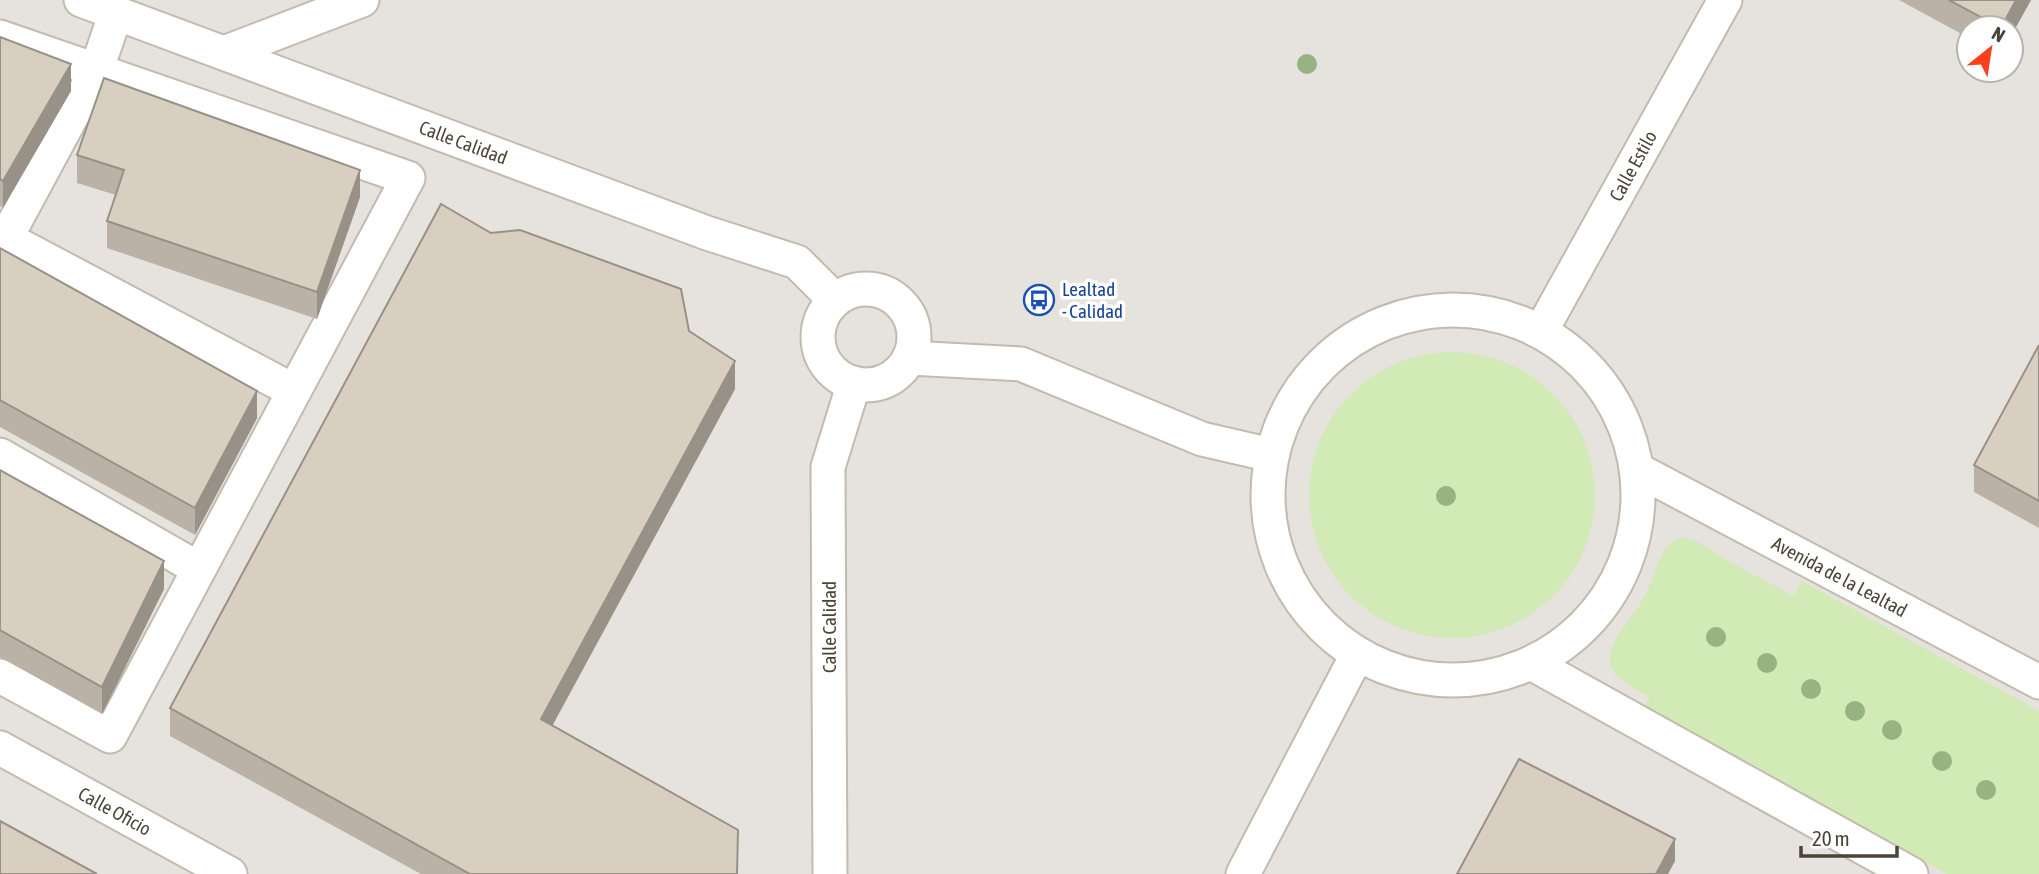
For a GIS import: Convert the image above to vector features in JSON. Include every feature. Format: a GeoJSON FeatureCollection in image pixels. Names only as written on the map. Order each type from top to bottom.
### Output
{"type":"FeatureCollection","features":[{"type":"Feature","properties":{"kind":"street","name":"Calle Calidad"},"geometry":{"type":"LineString","coordinates":[[81,0],[708,233],[797,262],[835,300]]}},
{"type":"Feature","properties":{"kind":"street"},"geometry":{"type":"LineString","coordinates":[[223,53],[362,0]]}},
{"type":"Feature","properties":{"kind":"street","name":"Calle Estilo"},"geometry":{"type":"LineString","coordinates":[[1541,331],[1725,0]]}},
{"type":"Feature","properties":{"kind":"street"},"geometry":{"type":"LineString","coordinates":[[117,13],[96,71],[3,237],[295,391]]}},
{"type":"Feature","properties":{"kind":"street"},"geometry":{"type":"LineString","coordinates":[[0,37],[408,178],[110,736],[0,676]]}},
{"type":"Feature","properties":{"kind":"street"},"geometry":{"type":"LineString","coordinates":[[865,289],[881,291],[895,299],[906,311],[914,342],[909,358],[900,371],[886,380],[870,385],[854,383],[838,376],[826,363],[819,348],[818,330],[824,313],[835,300],[849,292],[865,289]]}},
{"type":"Feature","properties":{"kind":"street"},"geometry":{"type":"LineString","coordinates":[[1430,311],[1487,312],[1541,331],[1588,367],[1621,414],[1638,470],[1637,528],[1618,584],[1582,631],[1533,664],[1474,681],[1413,677],[1357,655],[1313,618],[1282,569],[1268,513],[1271,455],[1292,402],[1328,358],[1375,326],[1430,311]]}},
{"type":"Feature","properties":{"kind":"street"},"geometry":{"type":"LineString","coordinates":[[909,358],[1021,364],[1202,439],[1271,455]]}},
{"type":"Feature","properties":{"kind":"street","name":"Calle Calidad"},"geometry":{"type":"LineString","coordinates":[[830,874],[828,467],[854,383]]}},
{"type":"Feature","properties":{"kind":"street"},"geometry":{"type":"LineString","coordinates":[[0,455],[200,569]]}},
{"type":"Feature","properties":{"kind":"street","name":"Avenida de la Lealtad"},"geometry":{"type":"LineString","coordinates":[[1638,470],[2039,682]]}},
{"type":"Feature","properties":{"kind":"street"},"geometry":{"type":"LineString","coordinates":[[1243,874],[1357,655]]}},
{"type":"Feature","properties":{"kind":"street"},"geometry":{"type":"LineString","coordinates":[[1533,664],[1911,874]]}},
{"type":"Feature","properties":{"kind":"street","name":"Calle Oficio"},"geometry":{"type":"LineString","coordinates":[[0,748],[230,874]]}},
{"type":"Feature","properties":{"kind":"shaded area"},"geometry":{"type":"Polygon","coordinates":[[[0,0],[2039,0],[2039,874],[0,874],[0,0]]]}},
{"type":"Feature","properties":{"kind":"green space"},"geometry":{"type":"Polygon","coordinates":[[[1452,352],[1480,355],[1507,363],[1553,394],[1584,440],[1592,467],[1595,495],[1592,523],[1584,550],[1553,596],[1507,627],[1480,635],[1452,638],[1424,635],[1397,627],[1351,596],[1320,550],[1312,523],[1309,495],[1312,467],[1320,440],[1351,394],[1397,363],[1424,355],[1452,352]]]}},
{"type":"Feature","properties":{"kind":"green space"},"geometry":{"type":"Polygon","coordinates":[[[1680,538],[1698,542],[1793,596],[1802,581],[2039,711],[2039,874],[1947,874],[1644,708],[1650,697],[1616,674],[1610,662],[1610,654],[1617,637],[1645,596],[1667,546],[1680,538]]]}},
{"type":"Feature","properties":{"kind":"building"},"geometry":{"type":"Polygon","coordinates":[[[1949,0],[2016,0],[2008,14],[1975,14],[1949,0]]]}},
{"type":"Feature","properties":{"kind":"building"},"geometry":{"type":"Polygon","coordinates":[[[0,37],[71,64],[3,181],[0,179],[0,37]]]}},
{"type":"Feature","properties":{"kind":"building"},"geometry":{"type":"Polygon","coordinates":[[[104,78],[360,170],[317,292],[107,221],[124,170],[77,155],[104,78]]]}},
{"type":"Feature","properties":{"kind":"building"},"geometry":{"type":"Polygon","coordinates":[[[441,204],[491,233],[520,230],[681,289],[689,331],[735,361],[541,719],[738,830],[737,874],[470,874],[170,708],[441,204]]]}},
{"type":"Feature","properties":{"kind":"building"},"geometry":{"type":"Polygon","coordinates":[[[0,248],[257,391],[195,508],[0,400],[0,248]]]}},
{"type":"Feature","properties":{"kind":"building"},"geometry":{"type":"Polygon","coordinates":[[[2039,345],[2039,501],[1974,465],[2039,345]]]}},
{"type":"Feature","properties":{"kind":"building"},"geometry":{"type":"Polygon","coordinates":[[[0,470],[164,561],[102,687],[0,630],[0,470]]]}},
{"type":"Feature","properties":{"kind":"building"},"geometry":{"type":"Polygon","coordinates":[[[1519,759],[1675,839],[1656,874],[1457,874],[1519,759]]]}},
{"type":"Feature","properties":{"kind":"building"},"geometry":{"type":"Polygon","coordinates":[[[0,821],[97,874],[0,874],[0,821]]]}},
{"type":"Feature","properties":{"kind":"place","name":"Lealtad - Calidad"},"geometry":{"type":"Point","coordinates":[1039,300]}}]}
